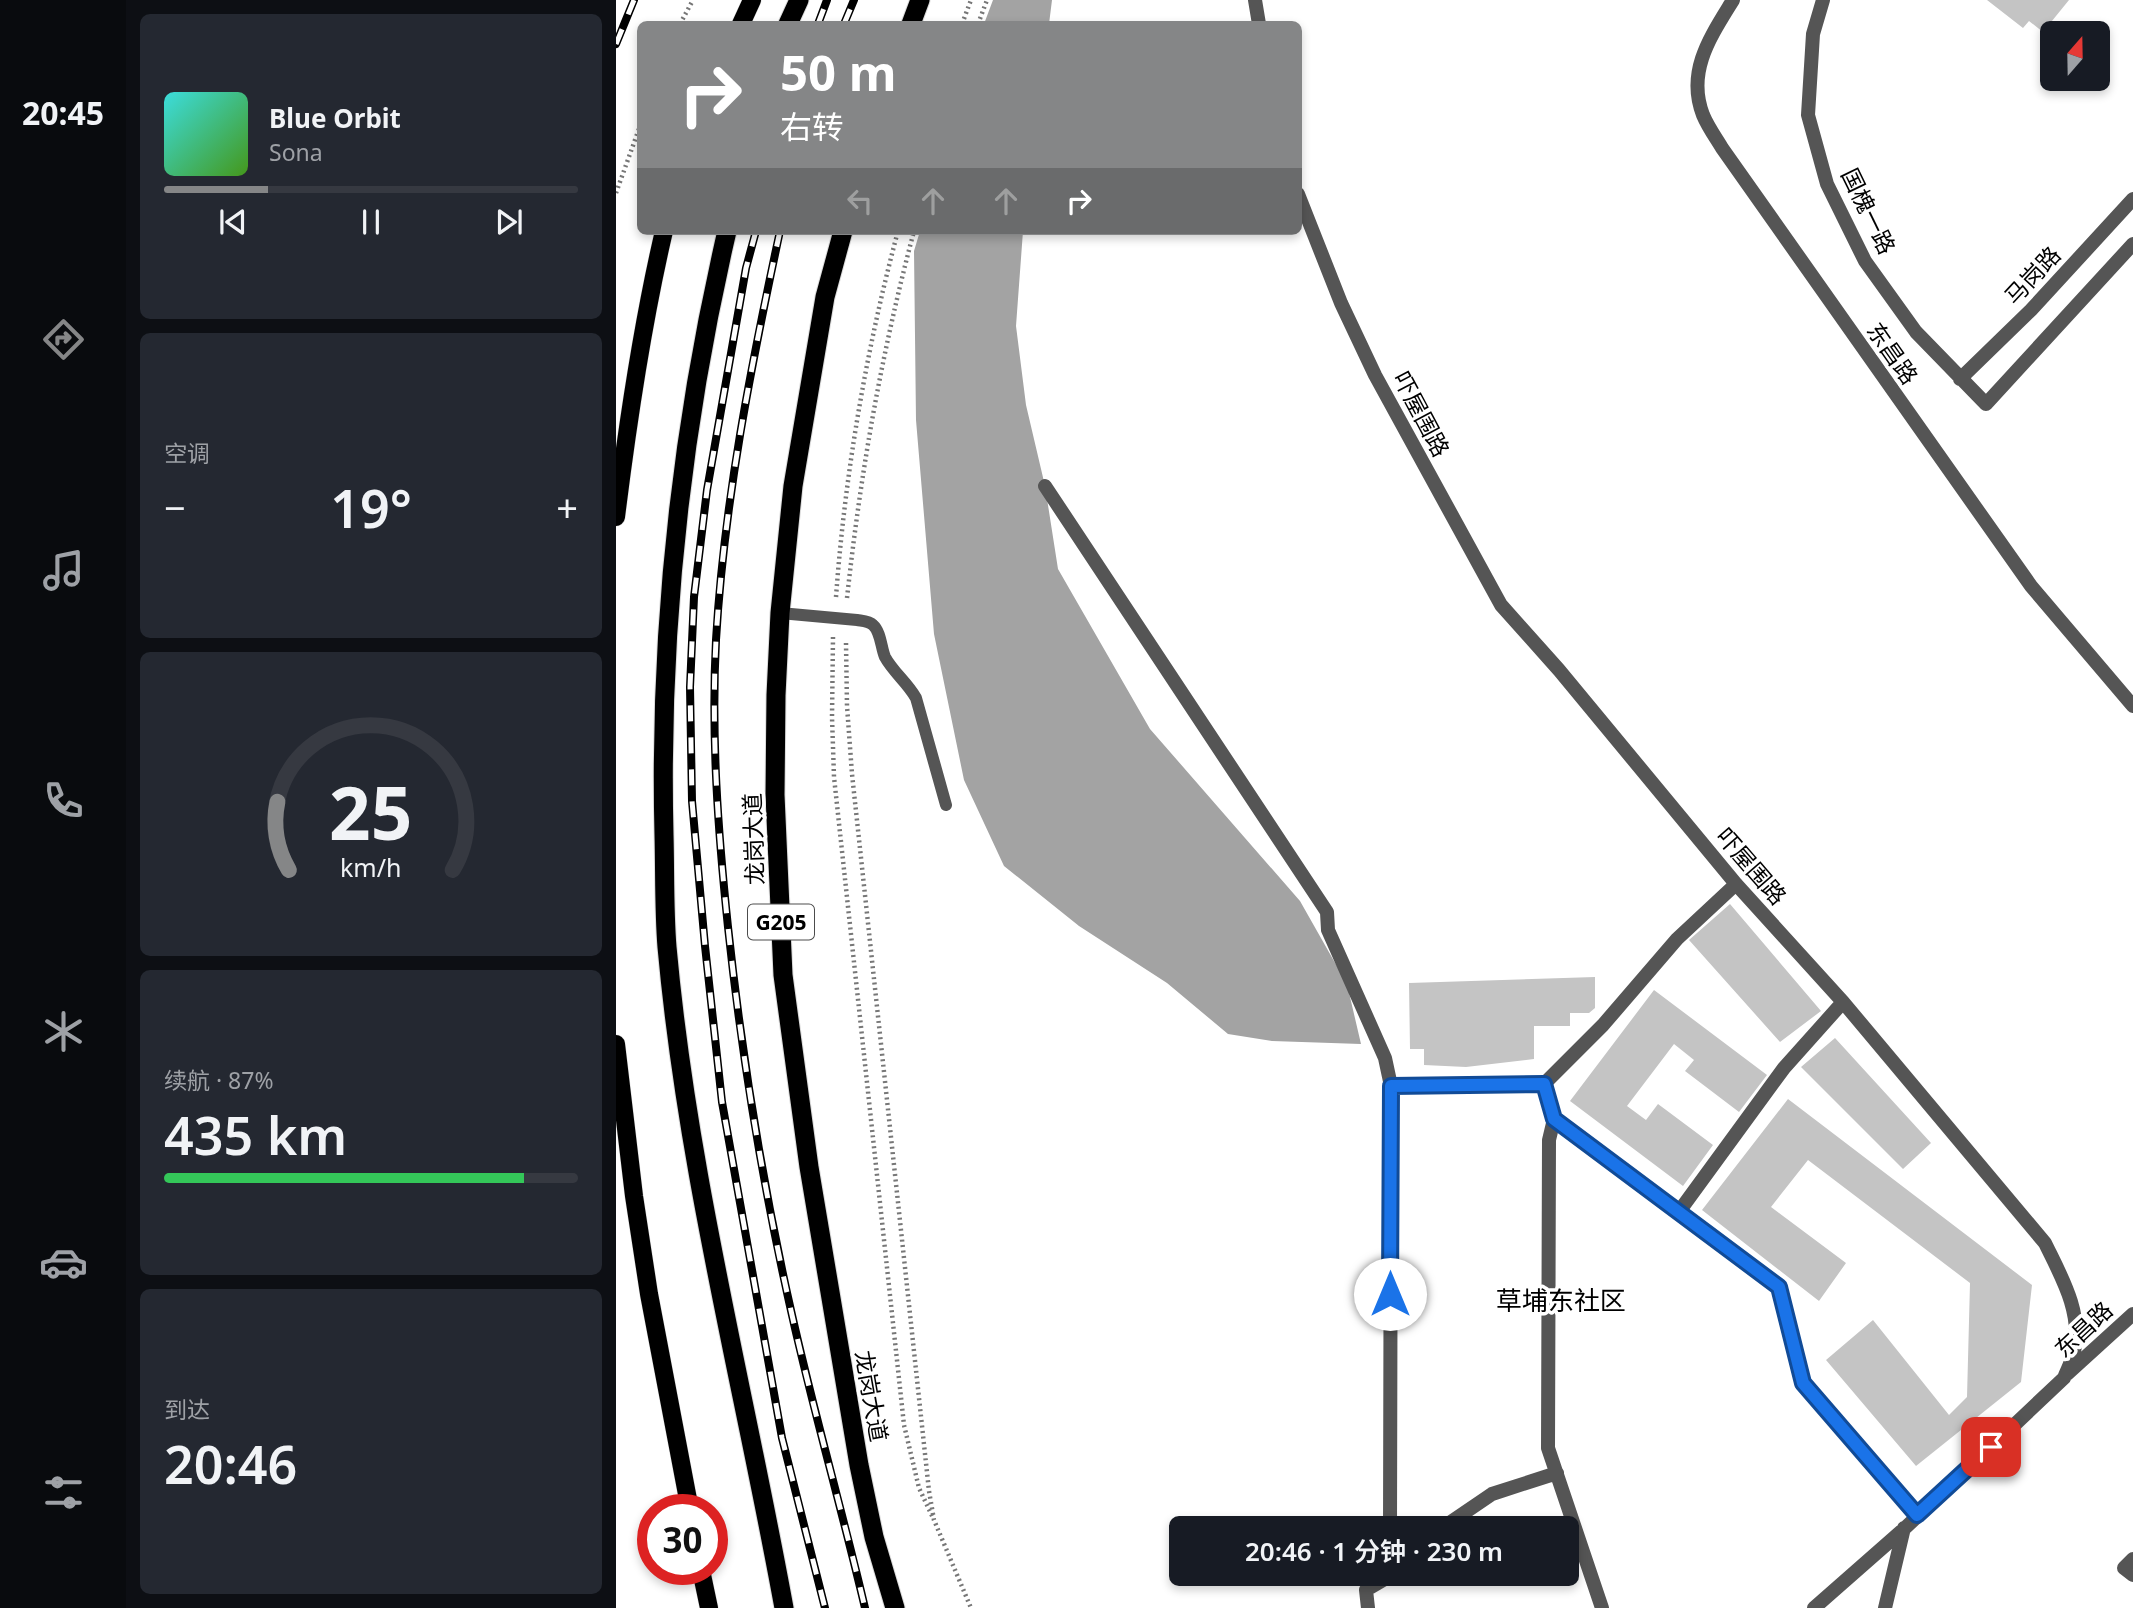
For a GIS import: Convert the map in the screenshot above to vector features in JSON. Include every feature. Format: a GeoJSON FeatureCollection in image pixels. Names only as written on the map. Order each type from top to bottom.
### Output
{"type":"FeatureCollection","features":[{"type":"Feature","properties":{"kind":"highway"},"geometry":{"type":"LineString","coordinates":[[785,0],[785,21]]}},
{"type":"Feature","properties":{"kind":"highway"},"geometry":{"type":"LineString","coordinates":[[787,21],[799,0]]}},
{"type":"Feature","properties":{"kind":"highway"},"geometry":{"type":"LineString","coordinates":[[912,21],[920,0]]}},
{"type":"Feature","properties":{"kind":"highway"},"geometry":{"type":"LineString","coordinates":[[726,235],[706,329],[691,420],[670,585],[662,756],[667,944],[695,1162],[784,1607]]}},
{"type":"Feature","properties":{"kind":"highway","name":"龙岗大道"},"geometry":{"type":"LineString","coordinates":[[842,235],[825,297],[793,486],[780,613],[775,795],[783,975],[809,1167],[859,1465],[874,1537],[895,1608]]}},
{"type":"Feature","properties":{"kind":"highway"},"geometry":{"type":"LineString","coordinates":[[874,1537],[884,1608]]}},
{"type":"Feature","properties":{"kind":"main road"},"geometry":{"type":"LineString","coordinates":[[742,21],[752,0]]}},
{"type":"Feature","properties":{"kind":"main road"},"geometry":{"type":"LineString","coordinates":[[616,516],[642,337],[663,235]]}},
{"type":"Feature","properties":{"kind":"main road"},"geometry":{"type":"LineString","coordinates":[[616,1044],[649,1294],[687,1494]]}},
{"type":"Feature","properties":{"kind":"main road"},"geometry":{"type":"LineString","coordinates":[[704,1585],[709,1608]]}},
{"type":"Feature","properties":{"kind":"street"},"geometry":{"type":"LineString","coordinates":[[1255,0],[1258,21]]}},
{"type":"Feature","properties":{"kind":"street","name":"东昌路"},"geometry":{"type":"LineString","coordinates":[[1733,0],[1707,43],[1696,82],[1703,114],[1722,148],[2032,586],[2133,706]]}},
{"type":"Feature","properties":{"kind":"street","name":"国槐一路"},"geometry":{"type":"LineString","coordinates":[[1823,0],[1813,34],[1808,116],[1827,184],[1865,261],[1916,332],[1986,404],[2133,243]]}},
{"type":"Feature","properties":{"kind":"street","name":"马岗路"},"geometry":{"type":"LineString","coordinates":[[1960,379],[2031,310],[2133,199]]}},
{"type":"Feature","properties":{"kind":"street","name":"吓屋围路"},"geometry":{"type":"LineString","coordinates":[[1302,204],[1341,303],[1375,375],[1501,605],[1559,670],[1736,884],[1843,1002],[2045,1243],[2067,1289],[2076,1325],[2074,1353],[2064,1378],[1905,1528],[1814,1608]]}},
{"type":"Feature","properties":{"kind":"street"},"geometry":{"type":"LineString","coordinates":[[1045,486],[1327,912],[1328,930],[1385,1058],[1391,1086],[1391,1516]]}},
{"type":"Feature","properties":{"kind":"street"},"geometry":{"type":"LineString","coordinates":[[1391,1086],[1544,1084],[1602,1025],[1677,939],[1736,884]]}},
{"type":"Feature","properties":{"kind":"street"},"geometry":{"type":"LineString","coordinates":[[1678,1213],[1784,1068],[1843,1002]]}},
{"type":"Feature","properties":{"kind":"street"},"geometry":{"type":"LineString","coordinates":[[1544,1084],[1554,1119],[1549,1140],[1548,1448],[1602,1608]]}},
{"type":"Feature","properties":{"kind":"street"},"geometry":{"type":"LineString","coordinates":[[1554,1119],[1779,1287],[1803,1383],[1917,1515]]}},
{"type":"Feature","properties":{"kind":"street","name":"东昌路"},"geometry":{"type":"LineString","coordinates":[[2064,1378],[2133,1314]]}},
{"type":"Feature","properties":{"kind":"street"},"geometry":{"type":"LineString","coordinates":[[1460,1516],[1492,1494],[1556,1473]]}},
{"type":"Feature","properties":{"kind":"street"},"geometry":{"type":"LineString","coordinates":[[1885,1608],[1905,1528]]}},
{"type":"Feature","properties":{"kind":"street"},"geometry":{"type":"LineString","coordinates":[[2133,1559],[2124,1568],[2133,1575]]}},
{"type":"Feature","properties":{"kind":"street"},"geometry":{"type":"LineString","coordinates":[[1368,1608],[1366,1590],[1373,1586]]}},
{"type":"Feature","properties":{"kind":"lane"},"geometry":{"type":"LineString","coordinates":[[616,456],[627,428]]}},
{"type":"Feature","properties":{"kind":"lane"},"geometry":{"type":"LineString","coordinates":[[780,613],[866,621],[876,628],[886,658],[916,698],[946,805]]}},
{"type":"Feature","properties":{"kind":"path"},"geometry":{"type":"LineString","coordinates":[[682,21],[693,0]]}},
{"type":"Feature","properties":{"kind":"path"},"geometry":{"type":"LineString","coordinates":[[963,21],[971,0]]}},
{"type":"Feature","properties":{"kind":"path"},"geometry":{"type":"LineString","coordinates":[[979,21],[987,0]]}},
{"type":"Feature","properties":{"kind":"path"},"geometry":{"type":"LineString","coordinates":[[616,193],[637,134]]}},
{"type":"Feature","properties":{"kind":"path"},"geometry":{"type":"LineString","coordinates":[[897,235],[879,312],[847,480],[834,618],[834,776],[904,1425],[916,1478],[971,1608]]}},
{"type":"Feature","properties":{"kind":"path"},"geometry":{"type":"LineString","coordinates":[[847,598],[858,495],[873,405],[891,318],[913,235]]}},
{"type":"Feature","properties":{"kind":"path"},"geometry":{"type":"LineString","coordinates":[[846,643],[852,774],[934,1520]]}},
{"type":"Feature","properties":{"kind":"shaded area"},"geometry":{"type":"Polygon","coordinates":[[[993,0],[1052,0],[1049,21],[985,21],[993,0]]]}},
{"type":"Feature","properties":{"kind":"shaded area"},"geometry":{"type":"Polygon","coordinates":[[[919,235],[1023,235],[1016,326],[1026,405],[1045,486],[1058,569],[1150,729],[1300,901],[1347,984],[1361,1044],[1272,1041],[1228,1034],[1167,983],[1079,926],[1004,866],[964,780],[934,634],[916,420],[914,251],[919,235]]]}},
{"type":"Feature","properties":{"kind":"building"},"geometry":{"type":"Polygon","coordinates":[[[1987,0],[2069,0],[2052,21],[2040,21],[2040,30],[2029,21],[2023,28],[1987,0]]]}},
{"type":"Feature","properties":{"kind":"building"},"geometry":{"type":"Polygon","coordinates":[[[1730,904],[1821,1011],[1780,1042],[1689,940],[1730,904]]]}},
{"type":"Feature","properties":{"kind":"building"},"geometry":{"type":"Polygon","coordinates":[[[1595,977],[1595,1008],[1589,1013],[1570,1013],[1570,1026],[1534,1026],[1534,1059],[1466,1067],[1424,1065],[1424,1049],[1410,1049],[1409,983],[1595,977]]]}},
{"type":"Feature","properties":{"kind":"building"},"geometry":{"type":"Polygon","coordinates":[[[1654,990],[1767,1075],[1739,1112],[1685,1071],[1694,1060],[1674,1044],[1627,1106],[1646,1120],[1658,1104],[1713,1145],[1683,1186],[1570,1101],[1654,990]]]}},
{"type":"Feature","properties":{"kind":"building"},"geometry":{"type":"Polygon","coordinates":[[[1835,1038],[1931,1143],[1903,1169],[1801,1067],[1835,1038]]]}},
{"type":"Feature","properties":{"kind":"building"},"geometry":{"type":"Polygon","coordinates":[[[1788,1099],[2032,1285],[2021,1382],[1916,1466],[1826,1360],[1873,1320],[1949,1415],[1967,1397],[1970,1283],[1808,1160],[1771,1207],[1846,1263],[1819,1301],[1702,1210],[1788,1099]]]}},
{"type":"Feature","properties":{"kind":"railway"},"geometry":{"type":"LineString","coordinates":[[616,44],[634,0]]}},
{"type":"Feature","properties":{"kind":"railway"},"geometry":{"type":"LineString","coordinates":[[819,21],[827,0]]}},
{"type":"Feature","properties":{"kind":"railway"},"geometry":{"type":"LineString","coordinates":[[845,21],[854,0]]}},
{"type":"Feature","properties":{"kind":"railway"},"geometry":{"type":"LineString","coordinates":[[755,235],[746,268],[707,490],[694,597],[690,687],[692,801],[722,1102],[782,1438],[825,1608]]}},
{"type":"Feature","properties":{"kind":"railway"},"geometry":{"type":"LineString","coordinates":[[779,235],[740,434],[725,537],[716,640],[714,712],[718,820],[734,976],[763,1171],[781,1267],[865,1608]]}},
{"type":"Feature","properties":{"kind":"district","name":"草埔东社区"},"geometry":{"type":"Point","coordinates":[1561,1300]}},
{"type":"Feature","properties":{"kind":"route"},"geometry":{"type":"LineString","coordinates":[[1390,1294],[1391,1086],[1544,1084],[1554,1119],[1779,1287],[1803,1383],[1917,1515],[1991,1447]]}}]}
